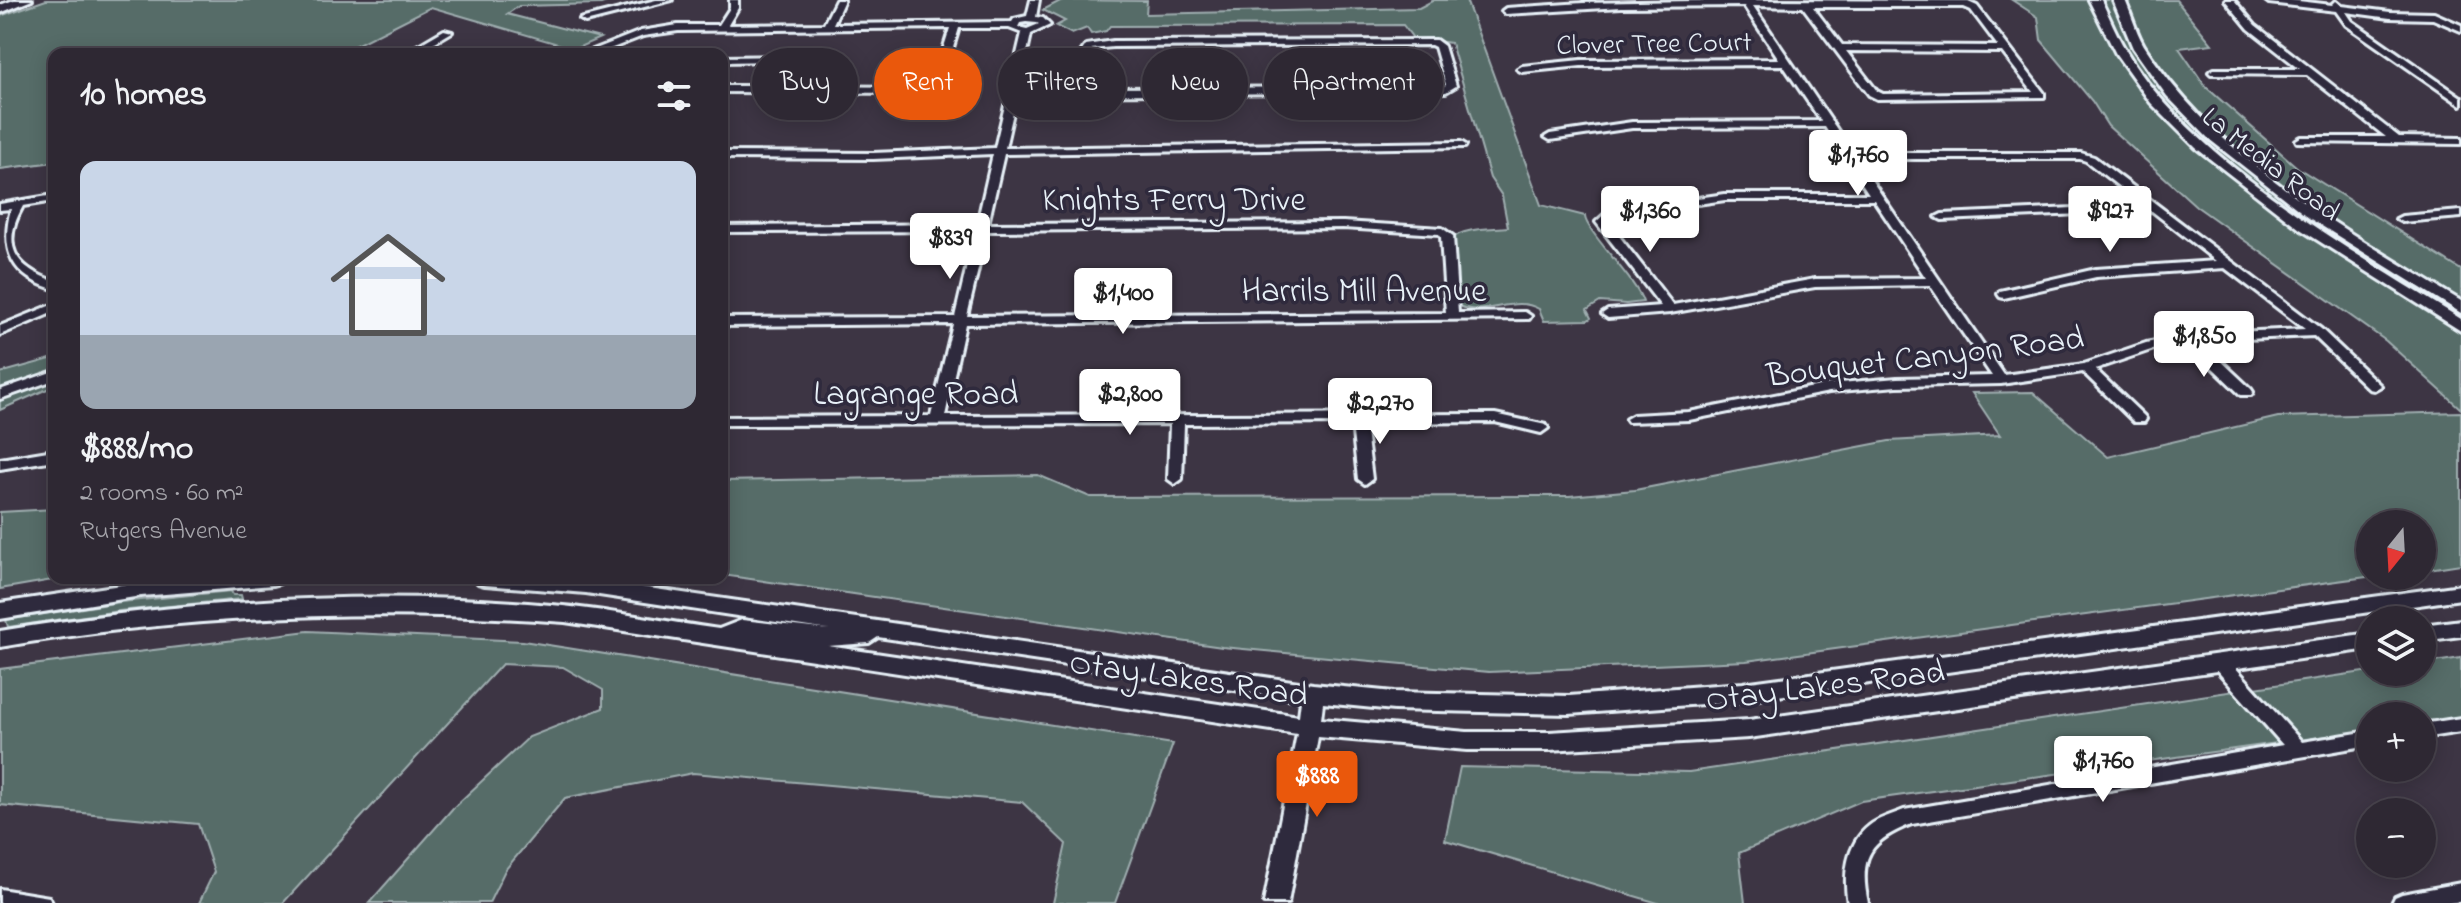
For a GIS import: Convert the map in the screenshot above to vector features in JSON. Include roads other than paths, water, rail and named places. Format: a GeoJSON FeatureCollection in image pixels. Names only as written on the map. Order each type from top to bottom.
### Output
{"type":"FeatureCollection","features":[{"type":"Feature","properties":{"kind":"highway"},"geometry":{"type":"LineString","coordinates":[[0,9],[26,0]]}},
{"type":"Feature","properties":{"kind":"main road","name":"La Media Road"},"geometry":{"type":"LineString","coordinates":[[2095,0],[2105,30],[2137,77],[2195,139],[2311,230],[2461,326]]}},
{"type":"Feature","properties":{"kind":"main road","name":"La Media Road"},"geometry":{"type":"LineString","coordinates":[[2119,0],[2135,44],[2159,79],[2222,142],[2339,231],[2461,308]]}},
{"type":"Feature","properties":{"kind":"main road"},"geometry":{"type":"LineString","coordinates":[[0,611],[141,589],[201,584]]}},
{"type":"Feature","properties":{"kind":"main road","name":"Otay Lakes Road"},"geometry":{"type":"LineString","coordinates":[[561,584],[1313,693],[1394,701],[1531,705],[1743,692],[2461,592]]}},
{"type":"Feature","properties":{"kind":"main road","name":"Otay Lakes Road"},"geometry":{"type":"LineString","coordinates":[[0,639],[214,610],[381,604],[565,614],[1309,727],[1467,741],[1549,741],[1749,729],[2356,643]]}},
{"type":"Feature","properties":{"kind":"main road"},"geometry":{"type":"LineString","coordinates":[[720,638],[742,628],[824,638],[904,632]]}},
{"type":"Feature","properties":{"kind":"main road"},"geometry":{"type":"LineString","coordinates":[[2436,631],[2461,628]]}},
{"type":"Feature","properties":{"kind":"main road"},"geometry":{"type":"LineString","coordinates":[[1276,903],[1313,693]]}},
{"type":"Feature","properties":{"kind":"street"},"geometry":{"type":"LineString","coordinates":[[585,19],[668,0]]}},
{"type":"Feature","properties":{"kind":"street"},"geometry":{"type":"LineString","coordinates":[[723,26],[734,8],[734,0]]}},
{"type":"Feature","properties":{"kind":"street"},"geometry":{"type":"LineString","coordinates":[[828,25],[840,0]]}},
{"type":"Feature","properties":{"kind":"street"},"geometry":{"type":"LineString","coordinates":[[1031,18],[1035,0]]}},
{"type":"Feature","properties":{"kind":"street"},"geometry":{"type":"LineString","coordinates":[[2229,0],[2252,27],[2396,140]]}},
{"type":"Feature","properties":{"kind":"street"},"geometry":{"type":"LineString","coordinates":[[2269,0],[2336,4],[2445,19],[2461,28]]}},
{"type":"Feature","properties":{"kind":"street"},"geometry":{"type":"LineString","coordinates":[[1745,2],[2001,380]]}},
{"type":"Feature","properties":{"kind":"street"},"geometry":{"type":"LineString","coordinates":[[1506,11],[1584,5],[1745,2],[1966,4],[1974,8],[2002,49],[2040,95],[1881,97],[1873,93],[1806,4]]}},
{"type":"Feature","properties":{"kind":"street"},"geometry":{"type":"LineString","coordinates":[[2336,4],[2349,23],[2461,102]]}},
{"type":"Feature","properties":{"kind":"street"},"geometry":{"type":"LineString","coordinates":[[602,48],[661,30],[723,26],[1012,25],[1031,18],[1045,25],[1027,32],[1018,31],[1012,25]]}},
{"type":"Feature","properties":{"kind":"street"},"geometry":{"type":"LineString","coordinates":[[858,89],[926,90],[937,84],[955,26]]}},
{"type":"Feature","properties":{"kind":"street"},"geometry":{"type":"LineString","coordinates":[[419,48],[447,32]]}},
{"type":"Feature","properties":{"kind":"street"},"geometry":{"type":"LineString","coordinates":[[1024,48],[1027,32]]}},
{"type":"Feature","properties":{"kind":"street"},"geometry":{"type":"LineString","coordinates":[[1433,42],[1439,46],[1451,86],[1443,90],[1083,92],[1085,54],[1089,47],[1113,44],[1433,42]]}},
{"type":"Feature","properties":{"kind":"street"},"geometry":{"type":"LineString","coordinates":[[609,45],[614,48]]}},
{"type":"Feature","properties":{"kind":"street"},"geometry":{"type":"LineString","coordinates":[[1840,48],[2002,49]]}},
{"type":"Feature","properties":{"kind":"street"},"geometry":{"type":"LineString","coordinates":[[728,59],[752,59]]}},
{"type":"Feature","properties":{"kind":"street","name":"Clover Tree Court"},"geometry":{"type":"LineString","coordinates":[[1522,69],[1581,63],[1786,62]]}},
{"type":"Feature","properties":{"kind":"street"},"geometry":{"type":"LineString","coordinates":[[2214,72],[2310,72]]}},
{"type":"Feature","properties":{"kind":"street"},"geometry":{"type":"LineString","coordinates":[[728,89],[752,88]]}},
{"type":"Feature","properties":{"kind":"street"},"geometry":{"type":"LineString","coordinates":[[937,419],[1008,120]]}},
{"type":"Feature","properties":{"kind":"street"},"geometry":{"type":"LineString","coordinates":[[1550,137],[1596,128],[1638,125],[1828,124]]}},
{"type":"Feature","properties":{"kind":"street"},"geometry":{"type":"LineString","coordinates":[[2301,140],[2461,141]]}},
{"type":"Feature","properties":{"kind":"street"},"geometry":{"type":"LineString","coordinates":[[728,155],[873,156],[1001,151],[1461,145]]}},
{"type":"Feature","properties":{"kind":"street"},"geometry":{"type":"LineString","coordinates":[[1851,156],[2081,156],[2090,159],[2317,332],[2374,386]]}},
{"type":"Feature","properties":{"kind":"street"},"geometry":{"type":"LineString","coordinates":[[1670,309],[1602,222],[1612,213],[1725,197],[1878,197]]}},
{"type":"Feature","properties":{"kind":"street"},"geometry":{"type":"LineString","coordinates":[[0,207],[48,199]]}},
{"type":"Feature","properties":{"kind":"street"},"geometry":{"type":"LineString","coordinates":[[19,204],[5,234],[7,249],[22,269],[37,281],[48,284]]}},
{"type":"Feature","properties":{"kind":"street"},"geometry":{"type":"LineString","coordinates":[[1942,217],[2152,208]]}},
{"type":"Feature","properties":{"kind":"street"},"geometry":{"type":"LineString","coordinates":[[2402,219],[2461,214]]}},
{"type":"Feature","properties":{"kind":"street","name":"Knights Ferry Drive"},"geometry":{"type":"LineString","coordinates":[[728,229],[1343,225],[1442,231],[1447,236],[1452,317]]}},
{"type":"Feature","properties":{"kind":"street"},"geometry":{"type":"LineString","coordinates":[[2004,294],[2096,273],[2225,264]]}},
{"type":"Feature","properties":{"kind":"street"},"geometry":{"type":"LineString","coordinates":[[1608,314],[1670,309],[1815,283],[1933,281]]}},
{"type":"Feature","properties":{"kind":"street"},"geometry":{"type":"LineString","coordinates":[[0,331],[48,311]]}},
{"type":"Feature","properties":{"kind":"street","name":"Harrils Mill Avenue"},"geometry":{"type":"LineString","coordinates":[[728,322],[1525,316]]}},
{"type":"Feature","properties":{"kind":"street","name":"Bouquet Canyon Road"},"geometry":{"type":"LineString","coordinates":[[1633,419],[1689,416],[1829,388],[1897,382],[2001,380],[2086,368],[2151,346],[2189,338],[2317,332]]}},
{"type":"Feature","properties":{"kind":"street"},"geometry":{"type":"LineString","coordinates":[[2189,338],[2246,392]]}},
{"type":"Feature","properties":{"kind":"street"},"geometry":{"type":"LineString","coordinates":[[2086,368],[2139,419]]}},
{"type":"Feature","properties":{"kind":"street"},"geometry":{"type":"LineString","coordinates":[[0,395],[48,377]]}},
{"type":"Feature","properties":{"kind":"street"},"geometry":{"type":"LineString","coordinates":[[1175,479],[1177,418]]}},
{"type":"Feature","properties":{"kind":"street","name":"Lagrange Road"},"geometry":{"type":"LineString","coordinates":[[728,421],[1495,418],[1541,428]]}},
{"type":"Feature","properties":{"kind":"street"},"geometry":{"type":"LineString","coordinates":[[1358,419],[1365,479]]}},
{"type":"Feature","properties":{"kind":"street"},"geometry":{"type":"LineString","coordinates":[[0,464],[48,456]]}},
{"type":"Feature","properties":{"kind":"street"},"geometry":{"type":"LineString","coordinates":[[2220,662],[2297,749]]}},
{"type":"Feature","properties":{"kind":"street"},"geometry":{"type":"LineString","coordinates":[[2436,729],[2461,725]]}},
{"type":"Feature","properties":{"kind":"street"},"geometry":{"type":"LineString","coordinates":[[1858,903],[1852,881],[1859,857],[1873,833],[1910,816],[2356,740]]}},
{"type":"Feature","properties":{"kind":"street"},"geometry":{"type":"LineString","coordinates":[[2402,903],[2461,892]]}},
{"type":"Feature","properties":{"kind":"street"},"geometry":{"type":"LineString","coordinates":[[0,898],[42,903]]}}]}
